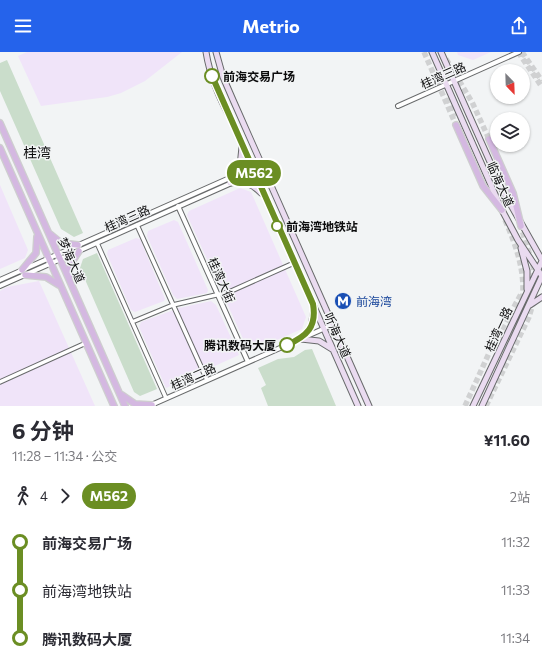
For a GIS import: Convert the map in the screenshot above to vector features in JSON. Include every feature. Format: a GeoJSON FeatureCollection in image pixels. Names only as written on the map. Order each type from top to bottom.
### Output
{"type":"FeatureCollection","features":[{"type":"Feature","properties":{"kind":"main road","name":"听海大道"},"geometry":{"type":"LineString","coordinates":[[206,52],[216,88],[358,406]]}},
{"type":"Feature","properties":{"kind":"main road","name":"听海大道"},"geometry":{"type":"LineString","coordinates":[[216,52],[226,83],[369,406]]}},
{"type":"Feature","properties":{"kind":"main road","name":"临海大道"},"geometry":{"type":"LineString","coordinates":[[432,52],[502,210],[518,240],[542,276]]}},
{"type":"Feature","properties":{"kind":"main road","name":"临海大道"},"geometry":{"type":"LineString","coordinates":[[441,52],[500,184],[521,226],[542,261]]}},
{"type":"Feature","properties":{"kind":"main road","name":"梦海大道"},"geometry":{"type":"LineString","coordinates":[[0,123],[125,406]]}},
{"type":"Feature","properties":{"kind":"main road"},"geometry":{"type":"LineString","coordinates":[[456,124],[483,186],[502,210]]}},
{"type":"Feature","properties":{"kind":"main road"},"geometry":{"type":"LineString","coordinates":[[489,139],[513,193],[521,226]]}},
{"type":"Feature","properties":{"kind":"main road"},"geometry":{"type":"LineString","coordinates":[[242,144],[240,166],[230,180],[245,182],[257,188],[264,196]]}},
{"type":"Feature","properties":{"kind":"main road","name":"梦海大道"},"geometry":{"type":"LineString","coordinates":[[0,148],[114,406]]}},
{"type":"Feature","properties":{"kind":"main road"},"geometry":{"type":"LineString","coordinates":[[46,229],[61,243],[79,248],[70,265],[70,284]]}},
{"type":"Feature","properties":{"kind":"main road"},"geometry":{"type":"LineString","coordinates":[[37,232],[36,253],[24,272],[46,277],[57,283],[62,288]]}},
{"type":"Feature","properties":{"kind":"main road"},"geometry":{"type":"LineString","coordinates":[[518,240],[526,264],[526,292]]}},
{"type":"Feature","properties":{"kind":"main road","name":"桂湾一路"},"geometry":{"type":"LineString","coordinates":[[473,406],[542,261]]}},
{"type":"Feature","properties":{"kind":"main road","name":"桂湾一路"},"geometry":{"type":"LineString","coordinates":[[482,406],[542,276]]}},
{"type":"Feature","properties":{"kind":"main road"},"geometry":{"type":"LineString","coordinates":[[528,307],[542,297]]}},
{"type":"Feature","properties":{"kind":"main road"},"geometry":{"type":"LineString","coordinates":[[301,339],[308,332],[313,320],[313,304]]}},
{"type":"Feature","properties":{"kind":"main road"},"geometry":{"type":"LineString","coordinates":[[301,339],[319,341],[333,350]]}},
{"type":"Feature","properties":{"kind":"main road"},"geometry":{"type":"LineString","coordinates":[[118,390],[126,399],[135,404],[150,406]]}},
{"type":"Feature","properties":{"kind":"street","name":"桂湾三路"},"geometry":{"type":"LineString","coordinates":[[398,106],[519,52]]}},
{"type":"Feature","properties":{"kind":"street","name":"桂湾三路"},"geometry":{"type":"LineString","coordinates":[[0,280],[24,272],[59,257],[262,166]]}},
{"type":"Feature","properties":{"kind":"street","name":"桂湾三路"},"geometry":{"type":"LineString","coordinates":[[79,248],[98,243],[230,180]]}},
{"type":"Feature","properties":{"kind":"street","name":"桂湾大街"},"geometry":{"type":"LineString","coordinates":[[178,206],[248,362]]}},
{"type":"Feature","properties":{"kind":"street"},"geometry":{"type":"LineString","coordinates":[[137,225],[207,380]]}},
{"type":"Feature","properties":{"kind":"street"},"geometry":{"type":"LineString","coordinates":[[98,243],[166,398]]}},
{"type":"Feature","properties":{"kind":"street"},"geometry":{"type":"LineString","coordinates":[[132,322],[173,305],[218,295],[294,263]]}},
{"type":"Feature","properties":{"kind":"street","name":"桂湾三路"},"geometry":{"type":"LineString","coordinates":[[0,286],[24,272]]}},
{"type":"Feature","properties":{"kind":"street","name":"桂湾二路"},"geometry":{"type":"LineString","coordinates":[[150,406],[332,325]]}},
{"type":"Feature","properties":{"kind":"street"},"geometry":{"type":"LineString","coordinates":[[0,382],[86,343]]}},
{"type":"Feature","properties":{"kind":"shaded area"},"geometry":{"type":"Polygon","coordinates":[[[27,52],[182,52],[145,81],[121,93],[107,97],[41,106],[18,56],[27,52]]]}},
{"type":"Feature","properties":{"kind":"shaded area"},"geometry":{"type":"Polygon","coordinates":[[[457,52],[491,52],[473,60],[458,55],[457,52]]]}},
{"type":"Feature","properties":{"kind":"shaded area"},"geometry":{"type":"Polygon","coordinates":[[[0,185],[28,250],[25,258],[0,269],[0,185]]]}},
{"type":"Feature","properties":{"kind":"shaded area","name":"腾讯数码大厦"},"geometry":{"type":"Polygon","coordinates":[[[240,188],[251,192],[306,317],[302,329],[249,352],[187,215],[189,211],[240,188]]]}},
{"type":"Feature","properties":{"kind":"shaded area"},"geometry":{"type":"Polygon","coordinates":[[[174,220],[178,222],[208,290],[207,293],[177,299],[173,295],[147,236],[148,231],[174,220]]]}},
{"type":"Feature","properties":{"kind":"shaded area"},"geometry":{"type":"Polygon","coordinates":[[[136,238],[140,239],[165,299],[164,301],[135,312],[131,310],[107,254],[108,250],[136,238]]]}},
{"type":"Feature","properties":{"kind":"shaded area"},"geometry":{"type":"Polygon","coordinates":[[[39,281],[95,406],[0,406],[0,291],[7,287],[39,281]]]}},
{"type":"Feature","properties":{"kind":"shaded area"},"geometry":{"type":"Polygon","coordinates":[[[211,301],[216,305],[239,355],[166,388],[139,327],[141,322],[179,308],[211,301]]]}},
{"type":"Feature","properties":{"kind":"green space"},"geometry":{"type":"Polygon","coordinates":[[[7,60],[83,233],[74,237],[61,229],[0,91],[0,63],[7,60]]]}},
{"type":"Feature","properties":{"kind":"green space"},"geometry":{"type":"Polygon","coordinates":[[[97,253],[157,389],[140,396],[134,392],[80,268],[83,259],[97,253]]]}},
{"type":"Feature","properties":{"kind":"green space"},"geometry":{"type":"Polygon","coordinates":[[[312,349],[336,406],[268,406],[261,388],[266,385],[258,368],[278,359],[294,357],[305,350],[312,349]]]}},
{"type":"Feature","properties":{"kind":"tunnel"},"geometry":{"type":"LineString","coordinates":[[424,52],[456,125]]}},
{"type":"Feature","properties":{"kind":"tunnel"},"geometry":{"type":"LineString","coordinates":[[518,52],[542,87]]}},
{"type":"Feature","properties":{"kind":"tunnel"},"geometry":{"type":"LineString","coordinates":[[522,52],[542,81]]}},
{"type":"Feature","properties":{"kind":"tunnel"},"geometry":{"type":"LineString","coordinates":[[446,59],[472,102],[489,139]]}},
{"type":"Feature","properties":{"kind":"tunnel"},"geometry":{"type":"LineString","coordinates":[[447,98],[458,115]]}},
{"type":"Feature","properties":{"kind":"tunnel"},"geometry":{"type":"LineString","coordinates":[[505,220],[520,261],[523,281],[522,303]]}},
{"type":"Feature","properties":{"kind":"tunnel"},"geometry":{"type":"LineString","coordinates":[[520,224],[533,265],[535,291]]}},
{"type":"Feature","properties":{"kind":"tunnel"},"geometry":{"type":"LineString","coordinates":[[465,406],[489,353],[521,294]]}},
{"type":"Feature","properties":{"kind":"tunnel"},"geometry":{"type":"LineString","coordinates":[[486,406],[529,317],[534,300]]}},
{"type":"Feature","properties":{"kind":"bus line","name":"M562"},"geometry":{"type":"LineString","coordinates":[[212,76],[223,106],[232,122],[313,304],[314,316],[308,332],[301,339],[287,345]]}},
{"type":"Feature","properties":{"kind":"place","name":"前海交易广场"},"geometry":{"type":"Point","coordinates":[212,76]}},
{"type":"Feature","properties":{"kind":"place","name":"前海湾地铁站"},"geometry":{"type":"Point","coordinates":[277,226]}},
{"type":"Feature","properties":{"kind":"place","name":"前海湾"},"geometry":{"type":"Point","coordinates":[343,301]}},
{"type":"Feature","properties":{"kind":"place","name":"腾讯数码大厦"},"geometry":{"type":"Point","coordinates":[287,345]}},
{"type":"Feature","properties":{"kind":"district","name":"桂湾"},"geometry":{"type":"Point","coordinates":[37,152]}}]}
